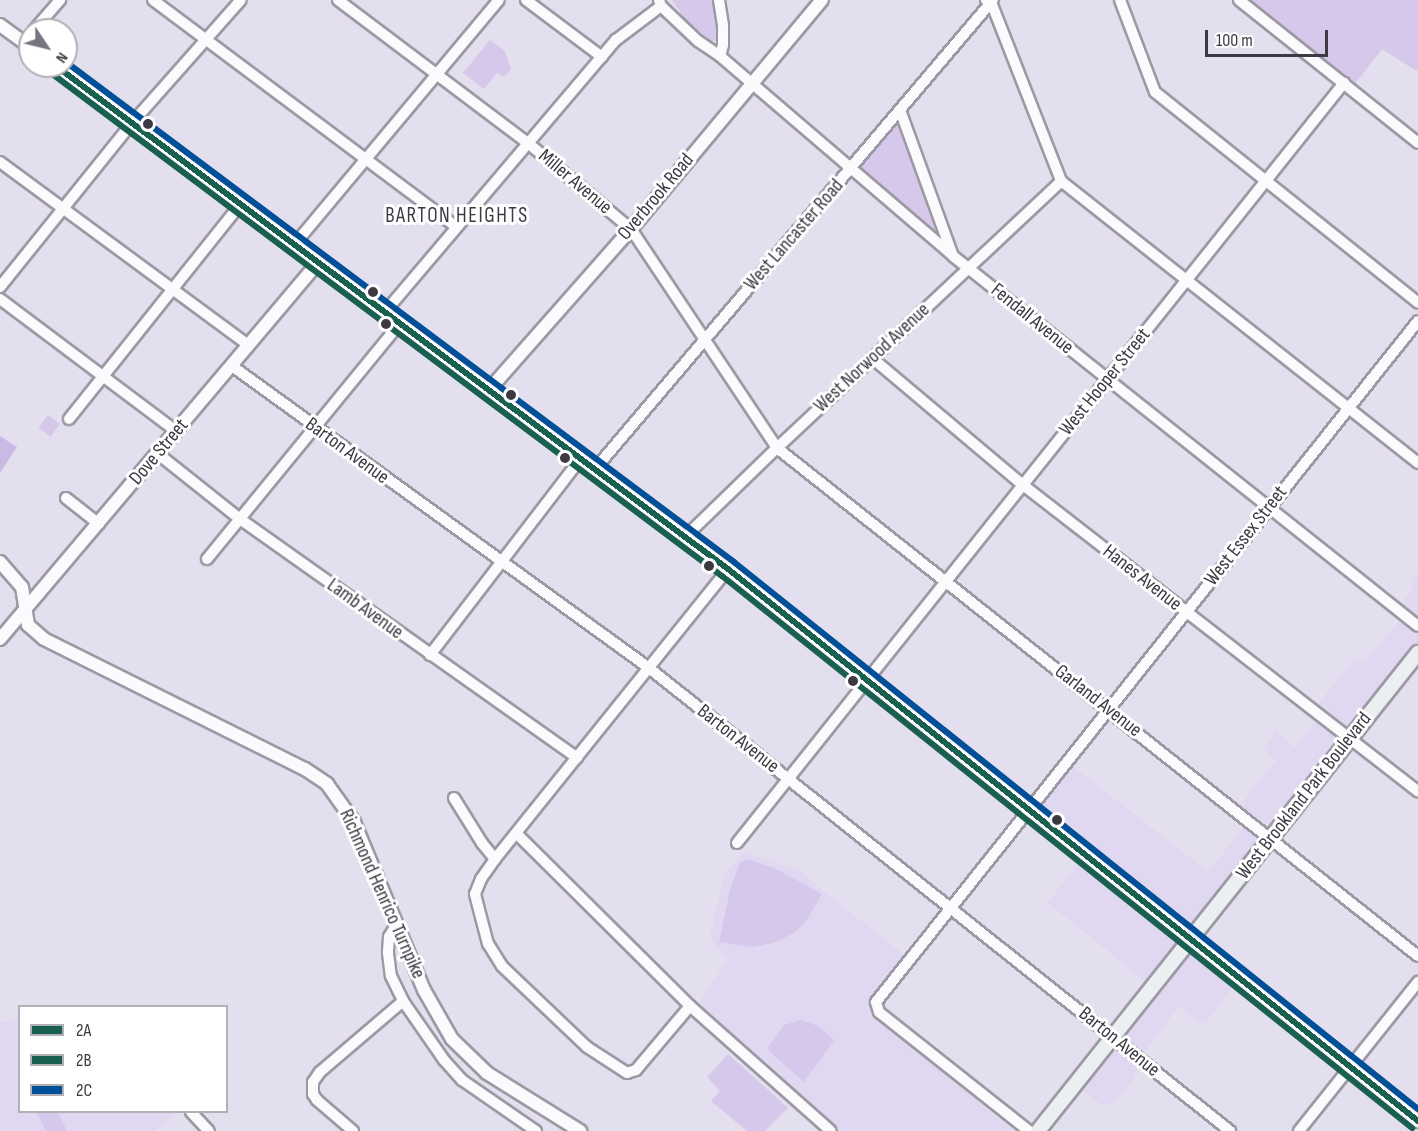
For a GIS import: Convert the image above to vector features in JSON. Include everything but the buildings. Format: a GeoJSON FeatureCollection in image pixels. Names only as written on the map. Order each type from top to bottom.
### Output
{"type":"FeatureCollection","features":[{"type":"Feature","properties":{"kind":"main road","name":"West Brookland Park Boulevard"},"geometry":{"type":"LineString","coordinates":[[1038,1131],[1418,653]]}},
{"type":"Feature","properties":{"kind":"street"},"geometry":{"type":"LineString","coordinates":[[44,18],[60,0]]}},
{"type":"Feature","properties":{"kind":"street"},"geometry":{"type":"LineString","coordinates":[[153,0],[456,227]]}},
{"type":"Feature","properties":{"kind":"street"},"geometry":{"type":"LineString","coordinates":[[0,287],[132,123],[241,0]]}},
{"type":"Feature","properties":{"kind":"street","name":"Miller Avenue"},"geometry":{"type":"LineString","coordinates":[[338,0],[528,143],[631,229],[777,448]]}},
{"type":"Feature","properties":{"kind":"street"},"geometry":{"type":"LineString","coordinates":[[294,245],[499,0]]}},
{"type":"Feature","properties":{"kind":"street"},"geometry":{"type":"LineString","coordinates":[[526,0],[602,57]]}},
{"type":"Feature","properties":{"kind":"street"},"geometry":{"type":"LineString","coordinates":[[719,0],[723,45],[720,56]]}},
{"type":"Feature","properties":{"kind":"street","name":"Overbrook Road"},"geometry":{"type":"LineString","coordinates":[[488,391],[631,229],[750,83],[822,0]]}},
{"type":"Feature","properties":{"kind":"street"},"geometry":{"type":"LineString","coordinates":[[1120,0],[1155,92],[1418,303]]}},
{"type":"Feature","properties":{"kind":"street"},"geometry":{"type":"LineString","coordinates":[[1239,0],[1418,143]]}},
{"type":"Feature","properties":{"kind":"street"},"geometry":{"type":"LineString","coordinates":[[990,1],[1061,181],[1418,463]]}},
{"type":"Feature","properties":{"kind":"street","name":"West Lancaster Road"},"geometry":{"type":"LineString","coordinates":[[595,469],[638,422],[705,339],[851,169],[990,1]]}},
{"type":"Feature","properties":{"kind":"street"},"geometry":{"type":"LineString","coordinates":[[386,312],[616,40],[660,3]]}},
{"type":"Feature","properties":{"kind":"street","name":"Fendall Avenue"},"geometry":{"type":"LineString","coordinates":[[660,3],[698,41],[720,56],[953,256],[1418,626]]}},
{"type":"Feature","properties":{"kind":"street"},"geometry":{"type":"LineString","coordinates":[[0,25],[18,35]]}},
{"type":"Feature","properties":{"kind":"street"},"geometry":{"type":"LineString","coordinates":[[72,78],[728,569],[867,682],[1030,808],[1418,1121]]}},
{"type":"Feature","properties":{"kind":"street","name":"West Hooper Street"},"geometry":{"type":"LineString","coordinates":[[737,843],[1344,83]]}},
{"type":"Feature","properties":{"kind":"street"},"geometry":{"type":"LineString","coordinates":[[900,110],[953,256]]}},
{"type":"Feature","properties":{"kind":"street"},"geometry":{"type":"LineString","coordinates":[[0,162],[248,345]]}},
{"type":"Feature","properties":{"kind":"street","name":"West Norwood Avenue"},"geometry":{"type":"LineString","coordinates":[[686,537],[777,448],[1061,181]]}},
{"type":"Feature","properties":{"kind":"street"},"geometry":{"type":"LineString","coordinates":[[69,419],[240,204]]}},
{"type":"Feature","properties":{"kind":"street","name":"Dove Street"},"geometry":{"type":"LineString","coordinates":[[0,639],[318,263]]}},
{"type":"Feature","properties":{"kind":"street"},"geometry":{"type":"LineString","coordinates":[[0,299],[176,431]]}},
{"type":"Feature","properties":{"kind":"street","name":"West Essex Street"},"geometry":{"type":"LineString","coordinates":[[1029,1131],[879,1012],[875,1006],[878,998],[1418,321]]}},
{"type":"Feature","properties":{"kind":"street"},"geometry":{"type":"LineString","coordinates":[[207,559],[400,323]]}},
{"type":"Feature","properties":{"kind":"street","name":"Hanes Avenue"},"geometry":{"type":"LineString","coordinates":[[872,358],[1023,485],[1418,791]]}},
{"type":"Feature","properties":{"kind":"street","name":"Barton Avenue"},"geometry":{"type":"LineString","coordinates":[[232,366],[314,428],[649,668],[1230,1131]]}},
{"type":"Feature","properties":{"kind":"street","name":"Garland Avenue"},"geometry":{"type":"LineString","coordinates":[[777,448],[1418,956]]}},
{"type":"Feature","properties":{"kind":"street","name":"Lamb Avenue"},"geometry":{"type":"LineString","coordinates":[[157,453],[240,519],[577,758]]}},
{"type":"Feature","properties":{"kind":"street"},"geometry":{"type":"LineString","coordinates":[[430,655],[581,458]]}},
{"type":"Feature","properties":{"kind":"street"},"geometry":{"type":"LineString","coordinates":[[66,498],[99,524]]}},
{"type":"Feature","properties":{"kind":"street","name":"Richmond Henrico Turnpike"},"geometry":{"type":"LineString","coordinates":[[0,562],[22,587],[28,625],[51,644],[305,769],[327,784],[354,822],[435,1013],[458,1047],[487,1073],[580,1131]]}},
{"type":"Feature","properties":{"kind":"street"},"geometry":{"type":"LineString","coordinates":[[690,1006],[633,1072],[627,1073],[587,1047],[523,989],[494,955],[482,925],[475,894],[481,879],[495,859],[728,569]]}},
{"type":"Feature","properties":{"kind":"street"},"geometry":{"type":"LineString","coordinates":[[454,798],[482,843],[495,859]]}},
{"type":"Feature","properties":{"kind":"street"},"geometry":{"type":"LineString","coordinates":[[517,834],[690,1006],[831,1131]]}},
{"type":"Feature","properties":{"kind":"street"},"geometry":{"type":"LineString","coordinates":[[397,924],[389,937],[388,953],[391,976],[403,1001],[444,1060],[462,1080],[536,1131]]}},
{"type":"Feature","properties":{"kind":"street"},"geometry":{"type":"LineString","coordinates":[[1299,1131],[1418,982]]}},
{"type":"Feature","properties":{"kind":"street"},"geometry":{"type":"LineString","coordinates":[[353,1131],[317,1100],[313,1082],[320,1072],[403,1001]]}},
{"type":"Feature","properties":{"kind":"street"},"geometry":{"type":"LineString","coordinates":[[192,1113],[208,1131]]}},
{"type":"Feature","properties":{"kind":"shaded area"},"geometry":{"type":"Polygon","coordinates":[[[672,0],[716,0],[718,41],[711,41],[685,19],[672,0]]]}},
{"type":"Feature","properties":{"kind":"shaded area"},"geometry":{"type":"Polygon","coordinates":[[[1247,0],[1418,0],[1418,69],[1415,70],[1382,49],[1354,85],[1247,0]]]}},
{"type":"Feature","properties":{"kind":"shaded area"},"geometry":{"type":"Polygon","coordinates":[[[490,40],[505,51],[511,69],[504,77],[497,73],[484,89],[463,73],[490,40]]]}},
{"type":"Feature","properties":{"kind":"shaded area"},"geometry":{"type":"Polygon","coordinates":[[[897,123],[900,124],[938,227],[935,231],[860,169],[861,164],[897,123]]]}},
{"type":"Feature","properties":{"kind":"shaded area"},"geometry":{"type":"Polygon","coordinates":[[[48,415],[60,424],[50,437],[38,428],[48,415]]]}},
{"type":"Feature","properties":{"kind":"shaded area"},"geometry":{"type":"Polygon","coordinates":[[[0,436],[17,447],[0,473],[0,436]]]}},
{"type":"Feature","properties":{"kind":"shaded area"},"geometry":{"type":"Polygon","coordinates":[[[1418,573],[1418,643],[1348,730],[1317,705],[1354,660],[1365,662],[1406,613],[1398,608],[1411,591],[1412,580],[1418,573]]]}},
{"type":"Feature","properties":{"kind":"shaded area"},"geometry":{"type":"Polygon","coordinates":[[[1319,719],[1340,736],[1270,827],[1244,808],[1244,801],[1251,790],[1277,761],[1263,749],[1276,732],[1295,747],[1319,719]]]}},
{"type":"Feature","properties":{"kind":"shaded area"},"geometry":{"type":"Polygon","coordinates":[[[1070,764],[1224,884],[1191,926],[1037,806],[1070,764]]]}},
{"type":"Feature","properties":{"kind":"shaded area"},"geometry":{"type":"Polygon","coordinates":[[[1246,825],[1263,839],[1226,885],[1209,871],[1246,825]]]}},
{"type":"Feature","properties":{"kind":"shaded area"},"geometry":{"type":"Polygon","coordinates":[[[744,852],[801,871],[906,956],[870,1000],[872,1014],[1013,1131],[842,1131],[698,1004],[727,961],[710,937],[725,874],[744,852]]]}},
{"type":"Feature","properties":{"kind":"shaded area"},"geometry":{"type":"Polygon","coordinates":[[[747,859],[774,868],[822,894],[805,923],[792,934],[773,943],[752,947],[719,942],[730,890],[740,862],[747,859]]]}},
{"type":"Feature","properties":{"kind":"shaded area"},"geometry":{"type":"Polygon","coordinates":[[[1083,859],[1181,938],[1146,982],[1048,903],[1083,859]]]}},
{"type":"Feature","properties":{"kind":"shaded area"},"geometry":{"type":"Polygon","coordinates":[[[1194,948],[1236,983],[1204,1025],[1179,1006],[1142,1055],[1133,1080],[1115,1101],[1103,1106],[1081,1089],[1194,948]]]}},
{"type":"Feature","properties":{"kind":"shaded area"},"geometry":{"type":"Polygon","coordinates":[[[18,1017],[18,1113],[178,1113],[154,1131],[0,1131],[0,1023],[18,1017]]]}},
{"type":"Feature","properties":{"kind":"shaded area"},"geometry":{"type":"Polygon","coordinates":[[[801,1020],[818,1026],[834,1040],[804,1082],[769,1051],[768,1047],[784,1025],[801,1020]]]}},
{"type":"Feature","properties":{"kind":"shaded area"},"geometry":{"type":"Polygon","coordinates":[[[728,1054],[788,1108],[765,1131],[747,1131],[711,1101],[720,1091],[707,1077],[728,1054]]]}},
{"type":"Feature","properties":{"kind":"shaded area"},"geometry":{"type":"Polygon","coordinates":[[[37,1113],[58,1113],[67,1131],[46,1131],[37,1113]]]}},
{"type":"Feature","properties":{"kind":"transit line","name":"2C"},"geometry":{"type":"LineString","coordinates":[[78,71],[734,562],[1418,1109]]}},
{"type":"Feature","properties":{"kind":"transit line","name":"2B"},"geometry":{"type":"LineString","coordinates":[[58,78],[722,576],[1412,1128]]}},
{"type":"Feature","properties":{"kind":"transit line","name":"2A"},"geometry":{"type":"LineString","coordinates":[[72,78],[728,569],[1418,1121]]}},
{"type":"Feature","properties":{"kind":"district","name":"BARTON HEIGHTS"},"geometry":{"type":"Point","coordinates":[457,216]}}]}
